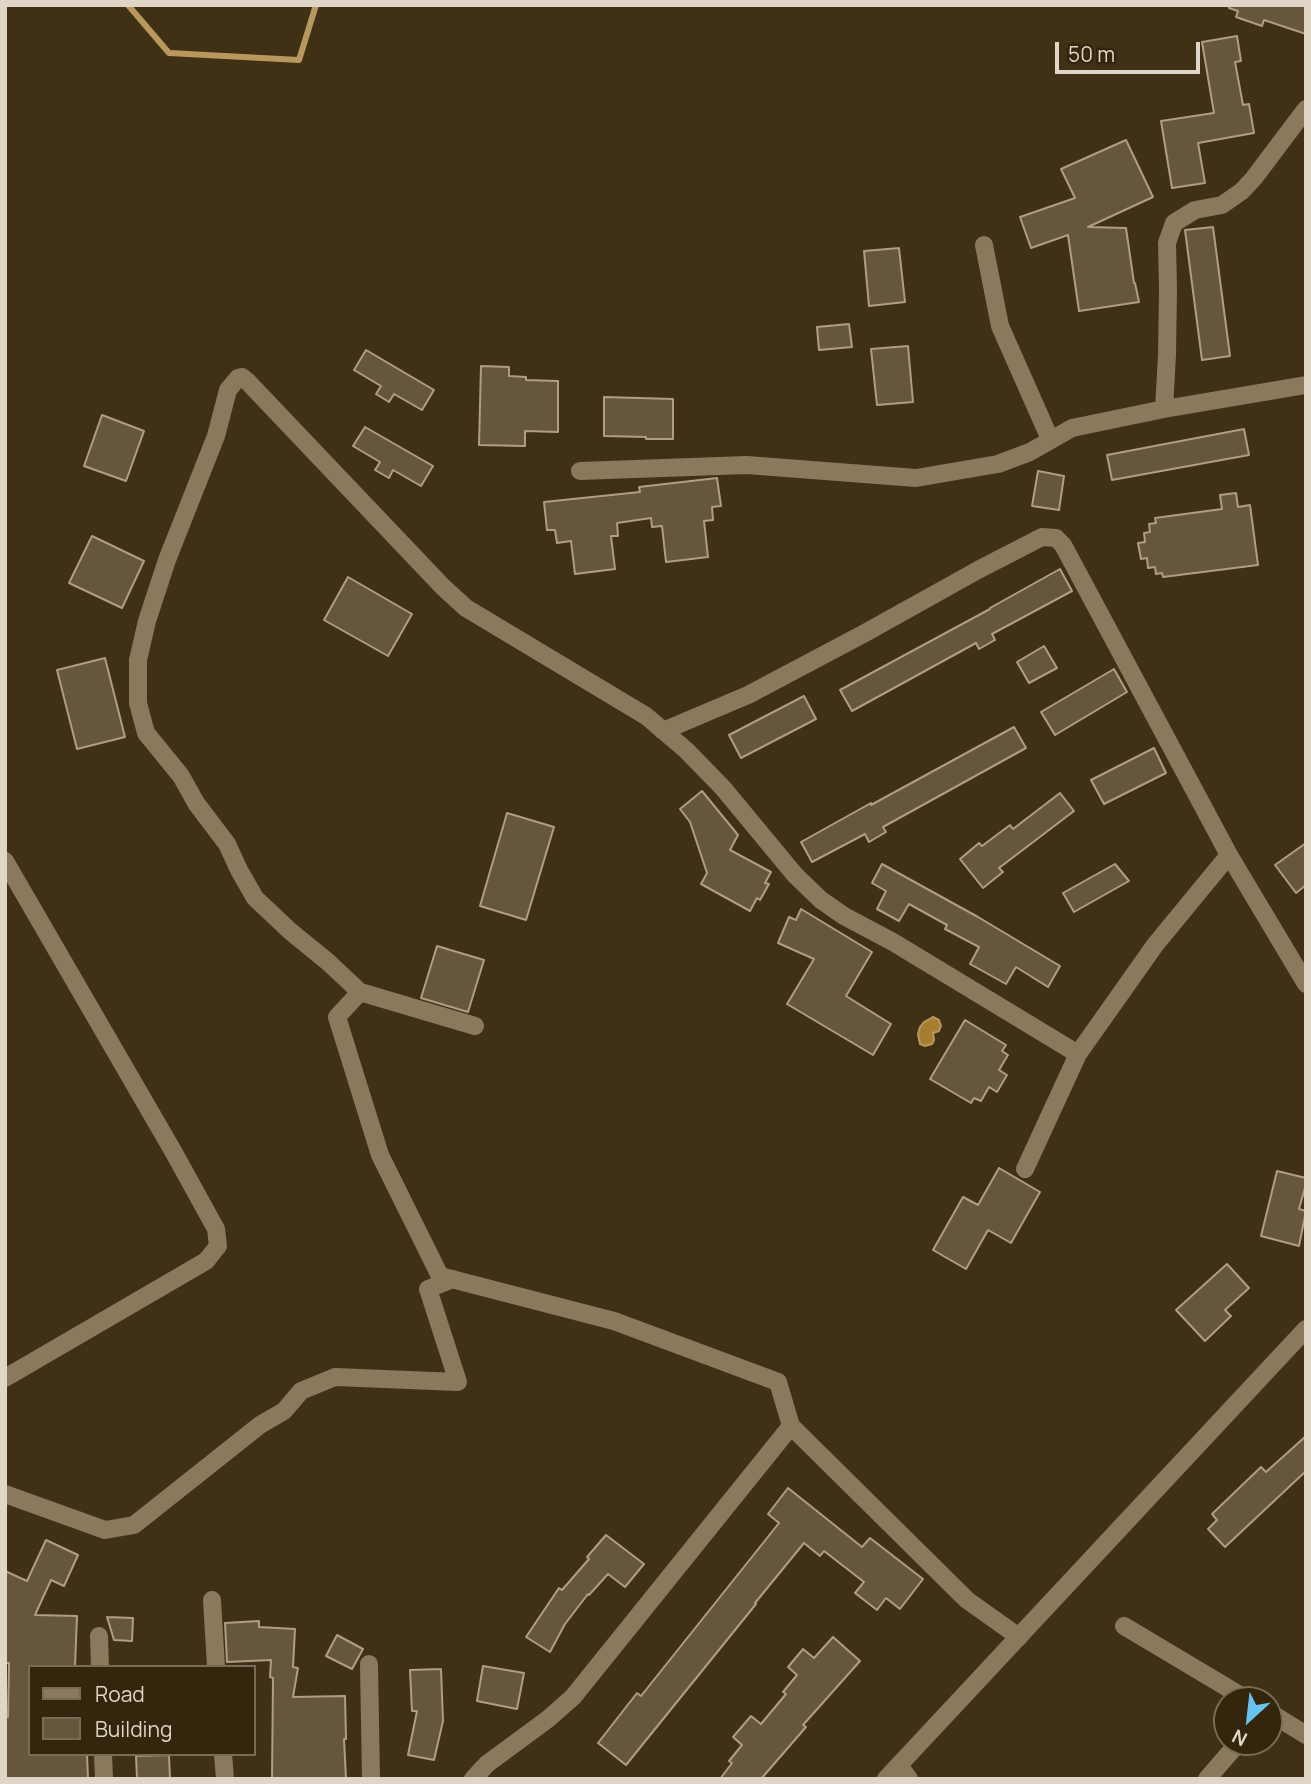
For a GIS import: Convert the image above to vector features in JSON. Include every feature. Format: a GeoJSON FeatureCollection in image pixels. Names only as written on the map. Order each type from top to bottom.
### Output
{"type":"FeatureCollection","features":[{"type":"Feature","properties":{"kind":"street"},"geometry":{"type":"LineString","coordinates":[[1164,410],[1168,329],[1167,243],[1174,223],[1195,210],[1222,205],[1242,191],[1306,109]]}},
{"type":"Feature","properties":{"kind":"street"},"geometry":{"type":"LineString","coordinates":[[984,245],[1000,326],[1050,439]]}},
{"type":"Feature","properties":{"kind":"street"},"geometry":{"type":"LineString","coordinates":[[475,1026],[360,992],[290,931],[255,898],[227,844],[196,803],[181,776],[146,733],[138,703],[138,660],[147,621],[167,560],[216,436],[228,390],[238,378],[242,377],[248,382],[433,577],[466,608],[646,716],[686,750],[723,788],[795,875],[821,900],[1078,1054]]}},
{"type":"Feature","properties":{"kind":"street"},"geometry":{"type":"LineString","coordinates":[[580,471],[747,465],[916,478],[998,464],[1030,452],[1072,428],[1306,385]]}},
{"type":"Feature","properties":{"kind":"street"},"geometry":{"type":"LineString","coordinates":[[663,731],[748,695],[1042,537],[1056,538],[1063,545],[1229,855],[1306,984]]}},
{"type":"Feature","properties":{"kind":"street"},"geometry":{"type":"LineString","coordinates":[[1025,1169],[1078,1054],[1156,945],[1229,855]]}},
{"type":"Feature","properties":{"kind":"street"},"geometry":{"type":"LineString","coordinates":[[5,862],[173,1151],[216,1229],[218,1246],[206,1261],[5,1378]]}},
{"type":"Feature","properties":{"kind":"street"},"geometry":{"type":"LineString","coordinates":[[360,992],[337,1017],[380,1155],[440,1276],[614,1321],[778,1382],[791,1426],[967,1600],[1019,1637]]}},
{"type":"Feature","properties":{"kind":"street"},"geometry":{"type":"LineString","coordinates":[[5,1494],[104,1530],[134,1525],[260,1425],[285,1411],[301,1391],[335,1377],[458,1382],[428,1289],[453,1279]]}},
{"type":"Feature","properties":{"kind":"street"},"geometry":{"type":"LineString","coordinates":[[886,1779],[904,1772],[1019,1637],[1306,1329]]}},
{"type":"Feature","properties":{"kind":"street"},"geometry":{"type":"LineString","coordinates":[[473,1779],[487,1763],[548,1719],[573,1697],[791,1426]]}},
{"type":"Feature","properties":{"kind":"street"},"geometry":{"type":"LineString","coordinates":[[212,1600],[216,1665]]}},
{"type":"Feature","properties":{"kind":"street"},"geometry":{"type":"LineString","coordinates":[[1124,1626],[1225,1686]]}},
{"type":"Feature","properties":{"kind":"street"},"geometry":{"type":"LineString","coordinates":[[99,1636],[100,1665]]}},
{"type":"Feature","properties":{"kind":"street"},"geometry":{"type":"LineString","coordinates":[[369,1664],[371,1779]]}},
{"type":"Feature","properties":{"kind":"street"},"geometry":{"type":"LineString","coordinates":[[1283,1721],[1306,1735]]}},
{"type":"Feature","properties":{"kind":"street"},"geometry":{"type":"LineString","coordinates":[[103,1756],[104,1779]]}},
{"type":"Feature","properties":{"kind":"street"},"geometry":{"type":"LineString","coordinates":[[223,1756],[225,1779]]}},
{"type":"Feature","properties":{"kind":"street"},"geometry":{"type":"LineString","coordinates":[[1207,1779],[1227,1756]]}},
{"type":"Feature","properties":{"kind":"shaded area"},"geometry":{"type":"Polygon","coordinates":[[[933,1017],[939,1020],[941,1026],[939,1031],[933,1033],[932,1044],[925,1046],[920,1044],[918,1034],[924,1022],[933,1017]]]}},
{"type":"Feature","properties":{"kind":"building"},"geometry":{"type":"Polygon","coordinates":[[[1229,5],[1306,5],[1306,34],[1264,20],[1262,26],[1236,17],[1238,11],[1229,8],[1229,5]]]}},
{"type":"Feature","properties":{"kind":"building"},"geometry":{"type":"Polygon","coordinates":[[[1237,36],[1241,61],[1235,62],[1243,105],[1249,104],[1254,133],[1198,143],[1205,183],[1172,188],[1161,121],[1214,113],[1202,42],[1237,36]]]}},
{"type":"Feature","properties":{"kind":"building"},"geometry":{"type":"Polygon","coordinates":[[[1126,140],[1153,197],[1088,227],[1126,228],[1139,302],[1079,311],[1068,235],[1031,248],[1020,217],[1075,198],[1061,169],[1126,140]]]}},
{"type":"Feature","properties":{"kind":"building"},"geometry":{"type":"Polygon","coordinates":[[[1213,227],[1230,356],[1202,360],[1185,230],[1213,227]]]}},
{"type":"Feature","properties":{"kind":"building"},"geometry":{"type":"Polygon","coordinates":[[[899,248],[905,302],[869,306],[864,251],[899,248]]]}},
{"type":"Feature","properties":{"kind":"building"},"geometry":{"type":"Polygon","coordinates":[[[849,324],[852,347],[819,350],[817,327],[849,324]]]}},
{"type":"Feature","properties":{"kind":"building"},"geometry":{"type":"Polygon","coordinates":[[[908,346],[913,402],[877,405],[871,349],[908,346]]]}},
{"type":"Feature","properties":{"kind":"building"},"geometry":{"type":"Polygon","coordinates":[[[366,350],[434,390],[422,410],[394,394],[389,402],[376,394],[381,386],[354,370],[366,350]]]}},
{"type":"Feature","properties":{"kind":"building"},"geometry":{"type":"Polygon","coordinates":[[[481,366],[509,367],[509,376],[526,377],[526,380],[558,381],[558,432],[525,431],[525,446],[479,445],[481,366]]]}},
{"type":"Feature","properties":{"kind":"building"},"geometry":{"type":"Polygon","coordinates":[[[604,397],[673,399],[673,439],[604,436],[604,397]]]}},
{"type":"Feature","properties":{"kind":"building"},"geometry":{"type":"Polygon","coordinates":[[[102,415],[144,431],[126,481],[84,466],[102,415]]]}},
{"type":"Feature","properties":{"kind":"building"},"geometry":{"type":"Polygon","coordinates":[[[365,427],[433,466],[421,486],[393,470],[389,478],[375,470],[380,462],[353,446],[365,427]]]}},
{"type":"Feature","properties":{"kind":"building"},"geometry":{"type":"Polygon","coordinates":[[[1244,429],[1249,455],[1112,480],[1107,455],[1244,429]]]}},
{"type":"Feature","properties":{"kind":"building"},"geometry":{"type":"Polygon","coordinates":[[[1038,471],[1064,476],[1059,510],[1032,506],[1038,471]]]}},
{"type":"Feature","properties":{"kind":"building"},"geometry":{"type":"Polygon","coordinates":[[[717,478],[721,506],[712,507],[713,520],[704,521],[708,557],[666,562],[662,526],[652,527],[651,518],[617,523],[618,536],[611,536],[615,569],[575,574],[571,541],[557,543],[555,530],[547,530],[544,502],[640,492],[639,487],[717,478]]]}},
{"type":"Feature","properties":{"kind":"building"},"geometry":{"type":"Polygon","coordinates":[[[1236,493],[1238,507],[1250,505],[1258,565],[1163,577],[1162,573],[1156,574],[1155,567],[1148,568],[1147,558],[1141,559],[1138,543],[1145,542],[1144,533],[1150,532],[1149,524],[1156,523],[1155,518],[1222,509],[1220,495],[1236,493]]]}},
{"type":"Feature","properties":{"kind":"building"},"geometry":{"type":"Polygon","coordinates":[[[92,536],[144,561],[122,608],[69,583],[92,536]]]}},
{"type":"Feature","properties":{"kind":"building"},"geometry":{"type":"Polygon","coordinates":[[[1060,569],[1072,591],[992,634],[995,640],[979,649],[976,643],[852,711],[840,690],[1060,569]]]}},
{"type":"Feature","properties":{"kind":"building"},"geometry":{"type":"Polygon","coordinates":[[[348,577],[412,614],[388,656],[324,620],[348,577]]]}},
{"type":"Feature","properties":{"kind":"building"},"geometry":{"type":"Polygon","coordinates":[[[1044,646],[1057,668],[1029,683],[1017,662],[1044,646]]]}},
{"type":"Feature","properties":{"kind":"building"},"geometry":{"type":"Polygon","coordinates":[[[105,658],[125,737],[77,749],[57,670],[105,658]]]}},
{"type":"Feature","properties":{"kind":"building"},"geometry":{"type":"Polygon","coordinates":[[[1114,669],[1127,692],[1055,735],[1041,712],[1114,669]]]}},
{"type":"Feature","properties":{"kind":"building"},"geometry":{"type":"Polygon","coordinates":[[[804,696],[816,719],[741,758],[729,735],[804,696]]]}},
{"type":"Feature","properties":{"kind":"building"},"geometry":{"type":"Polygon","coordinates":[[[1014,727],[1026,748],[883,827],[886,832],[869,842],[865,834],[812,862],[801,842],[1014,727]]]}},
{"type":"Feature","properties":{"kind":"building"},"geometry":{"type":"Polygon","coordinates":[[[1154,748],[1166,773],[1104,804],[1091,780],[1154,748]]]}},
{"type":"Feature","properties":{"kind":"building"},"geometry":{"type":"Polygon","coordinates":[[[702,791],[738,835],[730,850],[771,872],[765,883],[769,884],[750,911],[701,884],[707,873],[690,822],[680,809],[702,791]]]}},
{"type":"Feature","properties":{"kind":"building"},"geometry":{"type":"Polygon","coordinates":[[[1060,793],[1074,811],[999,868],[1003,872],[983,888],[960,859],[979,843],[982,846],[1010,825],[1013,829],[1060,793]]]}},
{"type":"Feature","properties":{"kind":"building"},"geometry":{"type":"Polygon","coordinates":[[[507,813],[554,827],[526,920],[480,906],[507,813]]]}},
{"type":"Feature","properties":{"kind":"building"},"geometry":{"type":"Polygon","coordinates":[[[1306,843],[1306,885],[1296,893],[1275,865],[1306,843]]]}},
{"type":"Feature","properties":{"kind":"building"},"geometry":{"type":"Polygon","coordinates":[[[882,864],[1060,966],[1048,987],[1016,967],[1006,984],[970,964],[979,947],[945,929],[947,925],[909,904],[899,921],[877,909],[886,891],[872,883],[882,864]]]}},
{"type":"Feature","properties":{"kind":"building"},"geometry":{"type":"Polygon","coordinates":[[[1115,864],[1129,881],[1074,912],[1063,893],[1115,864]]]}},
{"type":"Feature","properties":{"kind":"building"},"geometry":{"type":"Polygon","coordinates":[[[801,909],[872,952],[846,996],[891,1024],[873,1055],[787,1004],[814,959],[778,943],[789,917],[796,920],[801,909]]]}},
{"type":"Feature","properties":{"kind":"building"},"geometry":{"type":"Polygon","coordinates":[[[437,946],[484,960],[468,1012],[421,998],[437,946]]]}},
{"type":"Feature","properties":{"kind":"building"},"geometry":{"type":"Polygon","coordinates":[[[965,1020],[1006,1045],[1002,1051],[1008,1055],[999,1070],[1007,1075],[997,1092],[989,1087],[981,1101],[974,1098],[971,1103],[930,1079],[965,1020]]]}},
{"type":"Feature","properties":{"kind":"building"},"geometry":{"type":"Polygon","coordinates":[[[999,1168],[1040,1192],[1011,1243],[988,1230],[966,1269],[933,1250],[963,1197],[978,1205],[999,1168]]]}},
{"type":"Feature","properties":{"kind":"building"},"geometry":{"type":"Polygon","coordinates":[[[1277,1171],[1306,1178],[1299,1209],[1306,1211],[1299,1246],[1261,1236],[1277,1171]]]}},
{"type":"Feature","properties":{"kind":"building"},"geometry":{"type":"Polygon","coordinates":[[[1227,1264],[1249,1288],[1225,1310],[1231,1316],[1205,1341],[1176,1310],[1227,1264]]]}},
{"type":"Feature","properties":{"kind":"building"},"geometry":{"type":"Polygon","coordinates":[[[1306,1436],[1306,1471],[1225,1547],[1208,1529],[1217,1520],[1212,1514],[1261,1467],[1266,1472],[1306,1436]]]}},
{"type":"Feature","properties":{"kind":"building"},"geometry":{"type":"Polygon","coordinates":[[[788,1488],[862,1547],[870,1538],[923,1579],[900,1609],[886,1598],[877,1610],[855,1593],[864,1582],[824,1551],[820,1556],[804,1543],[626,1765],[598,1743],[637,1693],[641,1696],[779,1523],[768,1514],[788,1488]]]}},
{"type":"Feature","properties":{"kind":"building"},"geometry":{"type":"Polygon","coordinates":[[[606,1535],[644,1564],[625,1587],[608,1574],[588,1594],[565,1624],[550,1652],[526,1637],[559,1588],[562,1590],[606,1535]]]}},
{"type":"Feature","properties":{"kind":"building"},"geometry":{"type":"Polygon","coordinates":[[[46,1540],[78,1555],[64,1586],[51,1580],[35,1615],[77,1616],[75,1665],[28,1665],[28,1756],[87,1756],[88,1779],[5,1779],[5,1717],[8,1717],[9,1663],[5,1663],[5,1571],[27,1581],[46,1540]]]}},
{"type":"Feature","properties":{"kind":"building"},"geometry":{"type":"Polygon","coordinates":[[[107,1617],[133,1618],[132,1641],[114,1640],[107,1617]]]}},
{"type":"Feature","properties":{"kind":"building"},"geometry":{"type":"Polygon","coordinates":[[[259,1621],[259,1627],[295,1629],[293,1667],[298,1668],[293,1697],[345,1696],[346,1779],[272,1779],[271,1660],[227,1662],[225,1623],[259,1621]]]}},
{"type":"Feature","properties":{"kind":"building"},"geometry":{"type":"Polygon","coordinates":[[[337,1635],[363,1649],[352,1669],[326,1656],[337,1635]]]}},
{"type":"Feature","properties":{"kind":"building"},"geometry":{"type":"Polygon","coordinates":[[[833,1637],[860,1661],[803,1725],[806,1727],[761,1779],[720,1779],[732,1763],[729,1761],[742,1745],[733,1737],[751,1716],[761,1724],[786,1694],[783,1692],[797,1675],[788,1667],[803,1649],[814,1658],[833,1637]]]}},
{"type":"Feature","properties":{"kind":"building"},"geometry":{"type":"Polygon","coordinates":[[[483,1666],[524,1673],[517,1709],[477,1701],[483,1666]]]}},
{"type":"Feature","properties":{"kind":"building"},"geometry":{"type":"Polygon","coordinates":[[[441,1669],[443,1721],[434,1760],[408,1755],[417,1711],[412,1711],[410,1670],[441,1669]]]}},
{"type":"Feature","properties":{"kind":"building"},"geometry":{"type":"Polygon","coordinates":[[[136,1756],[169,1756],[170,1779],[137,1779],[136,1756]]]}},
{"type":"Feature","properties":{"kind":"waterway"},"geometry":{"type":"LineString","coordinates":[[128,5],[169,53],[299,60],[316,5]]}}]}
